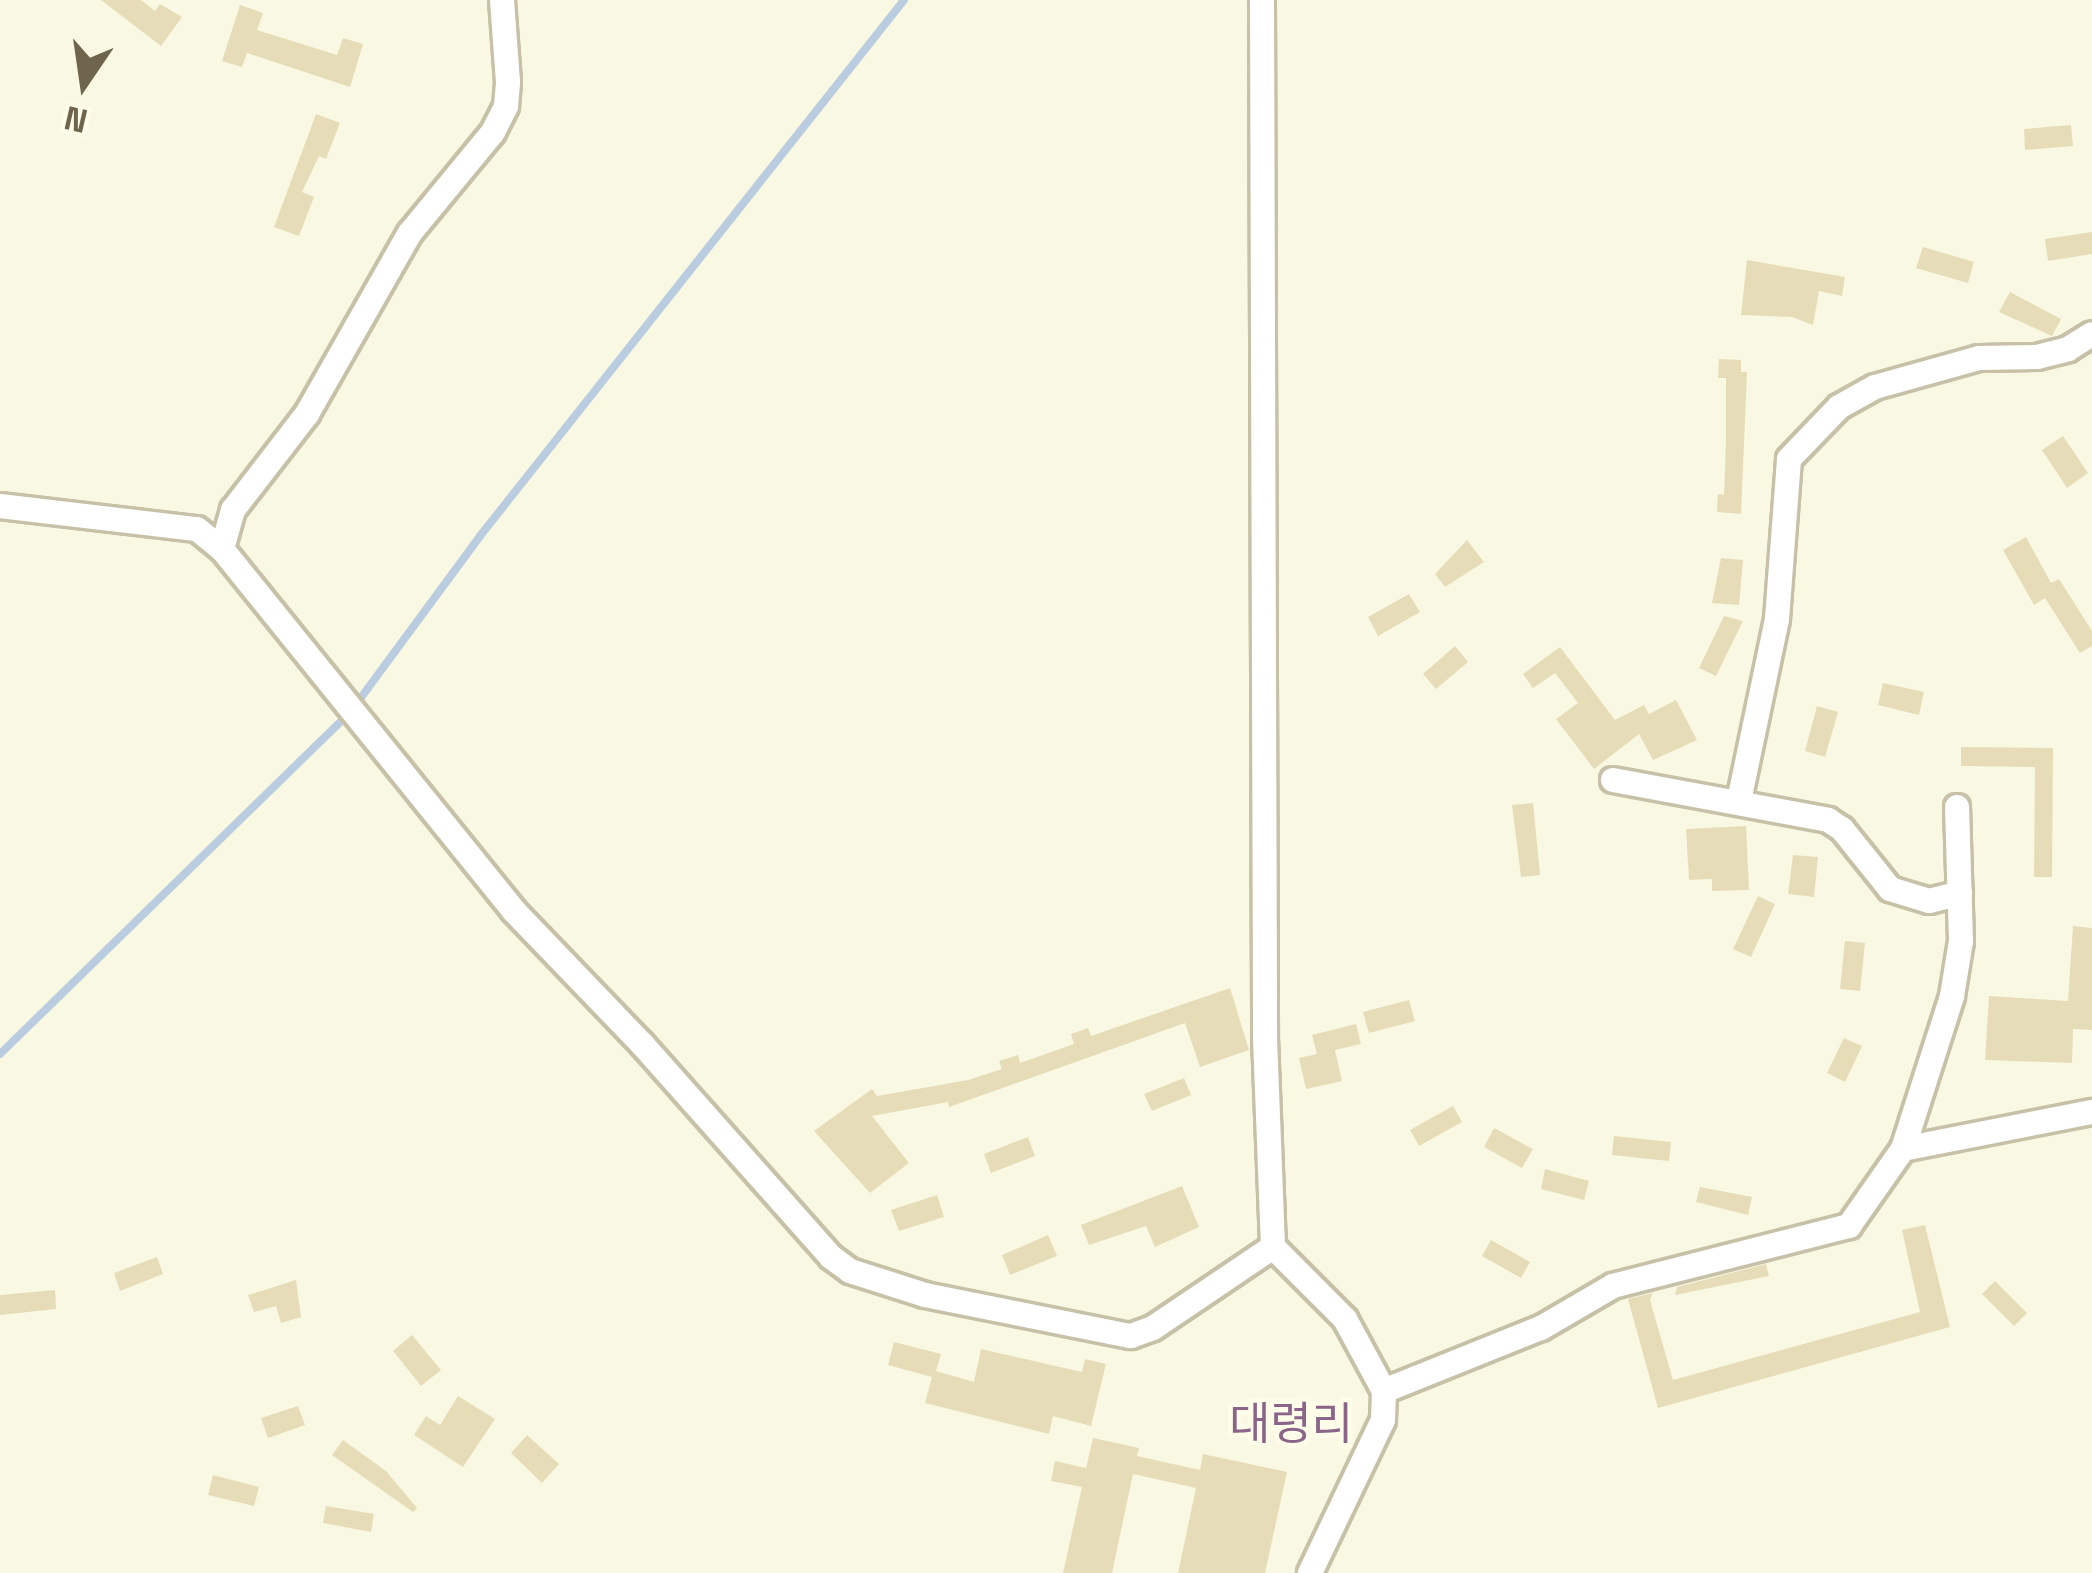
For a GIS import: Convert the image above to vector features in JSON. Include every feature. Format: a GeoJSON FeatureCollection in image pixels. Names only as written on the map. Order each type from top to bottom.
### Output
{"type":"FeatureCollection","features":[{"type":"Feature","properties":{"kind":"street"},"geometry":{"type":"LineString","coordinates":[[222,549],[233,510],[307,414],[410,233],[493,132],[506,106],[508,82],[502,0]]}},
{"type":"Feature","properties":{"kind":"street"},"geometry":{"type":"LineString","coordinates":[[1262,0],[1264,1038],[1273,1247],[1345,1319],[1384,1391],[1383,1420],[1310,1573]]}},
{"type":"Feature","properties":{"kind":"street"},"geometry":{"type":"LineString","coordinates":[[1739,801],[1777,620],[1789,460],[1839,406],[1875,387],[1961,362],[2037,357],[2068,349],[2092,334]]}},
{"type":"Feature","properties":{"kind":"street"},"geometry":{"type":"LineString","coordinates":[[0,506],[197,529],[222,549],[514,911],[656,1059],[830,1257],[850,1271],[925,1295],[1131,1336],[1154,1328],[1273,1247]]}},
{"type":"Feature","properties":{"kind":"street"},"geometry":{"type":"LineString","coordinates":[[1613,780],[1828,820],[1842,829],[1874,874],[1909,898],[1930,901],[1960,893]]}},
{"type":"Feature","properties":{"kind":"street"},"geometry":{"type":"LineString","coordinates":[[1384,1391],[1541,1328],[1612,1286],[1849,1226],[1903,1149],[1952,996],[1961,940],[1957,807]]}},
{"type":"Feature","properties":{"kind":"street"},"geometry":{"type":"LineString","coordinates":[[1903,1149],[2092,1112]]}},
{"type":"Feature","properties":{"kind":"building"},"geometry":{"type":"Polygon","coordinates":[[[101,0],[141,0],[155,11],[160,4],[182,17],[161,46],[101,0]]]}},
{"type":"Feature","properties":{"kind":"building"},"geometry":{"type":"Polygon","coordinates":[[[240,5],[263,13],[257,30],[337,55],[343,38],[363,44],[350,87],[247,53],[242,67],[222,61],[240,5]]]}},
{"type":"Feature","properties":{"kind":"building"},"geometry":{"type":"Polygon","coordinates":[[[316,114],[340,123],[326,159],[319,156],[302,192],[314,197],[299,236],[274,227],[316,114]]]}},
{"type":"Feature","properties":{"kind":"building"},"geometry":{"type":"Polygon","coordinates":[[[2071,125],[2073,146],[2025,150],[2024,129],[2071,125]]]}},
{"type":"Feature","properties":{"kind":"building"},"geometry":{"type":"Polygon","coordinates":[[[2092,232],[2092,254],[2048,261],[2045,239],[2092,232]]]}},
{"type":"Feature","properties":{"kind":"building"},"geometry":{"type":"Polygon","coordinates":[[[1923,247],[1974,262],[1968,283],[1916,268],[1923,247]]]}},
{"type":"Feature","properties":{"kind":"building"},"geometry":{"type":"Polygon","coordinates":[[[1747,260],[1845,277],[1842,296],[1819,291],[1813,325],[1792,317],[1741,315],[1747,260]]]}},
{"type":"Feature","properties":{"kind":"building"},"geometry":{"type":"Polygon","coordinates":[[[2010,292],[2061,319],[2052,336],[1999,312],[2010,292]]]}},
{"type":"Feature","properties":{"kind":"building"},"geometry":{"type":"Polygon","coordinates":[[[1719,359],[1741,360],[1741,372],[1747,372],[1741,514],[1717,512],[1718,494],[1724,495],[1726,441],[1726,378],[1718,378],[1719,359]]]}},
{"type":"Feature","properties":{"kind":"building"},"geometry":{"type":"Polygon","coordinates":[[[2063,436],[2088,473],[2067,488],[2042,450],[2063,436]]]}},
{"type":"Feature","properties":{"kind":"building"},"geometry":{"type":"Polygon","coordinates":[[[2026,537],[2051,583],[2059,579],[2092,631],[2092,646],[2080,653],[2045,598],[2034,605],[2003,550],[2026,537]]]}},
{"type":"Feature","properties":{"kind":"building"},"geometry":{"type":"Polygon","coordinates":[[[1467,540],[1484,562],[1445,587],[1435,574],[1467,540]]]}},
{"type":"Feature","properties":{"kind":"building"},"geometry":{"type":"Polygon","coordinates":[[[1721,558],[1743,560],[1739,605],[1712,603],[1721,558]]]}},
{"type":"Feature","properties":{"kind":"building"},"geometry":{"type":"Polygon","coordinates":[[[1409,594],[1420,612],[1378,636],[1368,617],[1409,594]]]}},
{"type":"Feature","properties":{"kind":"building"},"geometry":{"type":"Polygon","coordinates":[[[1724,616],[1743,621],[1716,676],[1699,668],[1724,616]]]}},
{"type":"Feature","properties":{"kind":"building"},"geometry":{"type":"Polygon","coordinates":[[[1455,646],[1468,662],[1436,689],[1423,674],[1455,646]]]}},
{"type":"Feature","properties":{"kind":"building"},"geometry":{"type":"Polygon","coordinates":[[[1560,647],[1615,720],[1644,705],[1649,714],[1676,700],[1697,740],[1653,760],[1639,734],[1594,769],[1556,719],[1578,703],[1555,673],[1533,688],[1523,674],[1560,647]]]}},
{"type":"Feature","properties":{"kind":"building"},"geometry":{"type":"Polygon","coordinates":[[[1883,683],[1924,692],[1919,715],[1878,705],[1883,683]]]}},
{"type":"Feature","properties":{"kind":"building"},"geometry":{"type":"Polygon","coordinates":[[[1817,706],[1838,712],[1825,757],[1805,751],[1817,706]]]}},
{"type":"Feature","properties":{"kind":"building"},"geometry":{"type":"Polygon","coordinates":[[[1961,747],[2053,748],[2052,877],[2034,877],[2035,767],[1961,766],[1961,747]]]}},
{"type":"Feature","properties":{"kind":"building"},"geometry":{"type":"Polygon","coordinates":[[[1533,803],[1540,875],[1521,877],[1512,805],[1533,803]]]}},
{"type":"Feature","properties":{"kind":"building"},"geometry":{"type":"Polygon","coordinates":[[[1746,826],[1749,890],[1712,891],[1712,879],[1689,880],[1686,829],[1746,826]]]}},
{"type":"Feature","properties":{"kind":"building"},"geometry":{"type":"Polygon","coordinates":[[[1793,855],[1818,857],[1814,897],[1788,894],[1793,855]]]}},
{"type":"Feature","properties":{"kind":"building"},"geometry":{"type":"Polygon","coordinates":[[[1758,896],[1775,904],[1751,957],[1733,949],[1758,896]]]}},
{"type":"Feature","properties":{"kind":"building"},"geometry":{"type":"Polygon","coordinates":[[[2073,926],[2092,928],[2092,1030],[2073,1029],[2072,1063],[1985,1060],[1989,996],[2068,1001],[2073,926]]]}},
{"type":"Feature","properties":{"kind":"building"},"geometry":{"type":"Polygon","coordinates":[[[1845,941],[1865,943],[1860,991],[1840,989],[1845,941]]]}},
{"type":"Feature","properties":{"kind":"building"},"geometry":{"type":"Polygon","coordinates":[[[1230,988],[1249,1050],[1200,1067],[1185,1023],[949,1107],[948,1102],[872,1116],[909,1163],[870,1193],[814,1131],[872,1089],[877,1096],[968,1080],[1002,1069],[999,1061],[1018,1055],[1020,1063],[1074,1044],[1071,1034],[1088,1028],[1091,1036],[1230,988]]]}},
{"type":"Feature","properties":{"kind":"building"},"geometry":{"type":"Polygon","coordinates":[[[1409,1000],[1415,1021],[1369,1033],[1363,1012],[1409,1000]]]}},
{"type":"Feature","properties":{"kind":"building"},"geometry":{"type":"Polygon","coordinates":[[[1356,1024],[1361,1044],[1335,1050],[1342,1081],[1306,1089],[1299,1058],[1317,1054],[1312,1035],[1356,1024]]]}},
{"type":"Feature","properties":{"kind":"building"},"geometry":{"type":"Polygon","coordinates":[[[1844,1038],[1862,1046],[1845,1082],[1827,1073],[1844,1038]]]}},
{"type":"Feature","properties":{"kind":"building"},"geometry":{"type":"Polygon","coordinates":[[[1184,1078],[1191,1095],[1152,1111],[1144,1094],[1184,1078]]]}},
{"type":"Feature","properties":{"kind":"building"},"geometry":{"type":"Polygon","coordinates":[[[1453,1106],[1462,1122],[1419,1146],[1410,1130],[1453,1106]]]}},
{"type":"Feature","properties":{"kind":"building"},"geometry":{"type":"Polygon","coordinates":[[[1494,1128],[1533,1149],[1522,1168],[1484,1147],[1494,1128]]]}},
{"type":"Feature","properties":{"kind":"building"},"geometry":{"type":"Polygon","coordinates":[[[1614,1136],[1671,1142],[1669,1161],[1612,1155],[1614,1136]]]}},
{"type":"Feature","properties":{"kind":"building"},"geometry":{"type":"Polygon","coordinates":[[[1028,1137],[1035,1156],[991,1173],[984,1154],[1028,1137]]]}},
{"type":"Feature","properties":{"kind":"building"},"geometry":{"type":"Polygon","coordinates":[[[1545,1169],[1589,1181],[1584,1200],[1541,1189],[1545,1169]]]}},
{"type":"Feature","properties":{"kind":"building"},"geometry":{"type":"Polygon","coordinates":[[[1182,1186],[1199,1227],[1155,1247],[1146,1226],[1089,1245],[1081,1225],[1182,1186]]]}},
{"type":"Feature","properties":{"kind":"building"},"geometry":{"type":"Polygon","coordinates":[[[1700,1187],[1752,1197],[1748,1215],[1696,1202],[1700,1187]]]}},
{"type":"Feature","properties":{"kind":"building"},"geometry":{"type":"Polygon","coordinates":[[[937,1195],[944,1217],[899,1231],[891,1210],[937,1195]]]}},
{"type":"Feature","properties":{"kind":"building"},"geometry":{"type":"Polygon","coordinates":[[[1925,1225],[1950,1327],[1658,1408],[1628,1299],[1653,1293],[1650,1300],[1673,1380],[1920,1312],[1902,1230],[1925,1225]]]}},
{"type":"Feature","properties":{"kind":"building"},"geometry":{"type":"Polygon","coordinates":[[[1048,1235],[1057,1256],[1010,1275],[1002,1255],[1048,1235]]]}},
{"type":"Feature","properties":{"kind":"building"},"geometry":{"type":"Polygon","coordinates":[[[1491,1240],[1530,1262],[1521,1278],[1482,1256],[1491,1240]]]}},
{"type":"Feature","properties":{"kind":"building"},"geometry":{"type":"Polygon","coordinates":[[[157,1257],[163,1274],[120,1291],[114,1273],[157,1257]]]}},
{"type":"Feature","properties":{"kind":"building"},"geometry":{"type":"Polygon","coordinates":[[[1766,1264],[1769,1276],[1675,1295],[1677,1287],[1766,1264]]]}},
{"type":"Feature","properties":{"kind":"building"},"geometry":{"type":"Polygon","coordinates":[[[296,1280],[301,1317],[281,1323],[276,1306],[254,1312],[248,1295],[296,1280]]]}},
{"type":"Feature","properties":{"kind":"building"},"geometry":{"type":"Polygon","coordinates":[[[1995,1281],[2027,1313],[2014,1326],[1982,1294],[1995,1281]]]}},
{"type":"Feature","properties":{"kind":"building"},"geometry":{"type":"Polygon","coordinates":[[[55,1290],[56,1309],[0,1315],[0,1295],[55,1290]]]}},
{"type":"Feature","properties":{"kind":"building"},"geometry":{"type":"Polygon","coordinates":[[[412,1335],[441,1370],[421,1386],[393,1351],[412,1335]]]}},
{"type":"Feature","properties":{"kind":"building"},"geometry":{"type":"Polygon","coordinates":[[[894,1342],[941,1354],[936,1371],[974,1382],[981,1349],[1082,1372],[1085,1359],[1106,1364],[1091,1426],[1053,1416],[1049,1434],[925,1403],[932,1377],[888,1365],[894,1342]]]}},
{"type":"Feature","properties":{"kind":"building"},"geometry":{"type":"Polygon","coordinates":[[[458,1396],[495,1419],[463,1467],[414,1435],[426,1416],[440,1425],[458,1396]]]}},
{"type":"Feature","properties":{"kind":"building"},"geometry":{"type":"Polygon","coordinates":[[[298,1406],[305,1425],[268,1438],[261,1418],[298,1406]]]}},
{"type":"Feature","properties":{"kind":"building"},"geometry":{"type":"Polygon","coordinates":[[[527,1435],[559,1464],[542,1483],[511,1453],[527,1435]]]}},
{"type":"Feature","properties":{"kind":"building"},"geometry":{"type":"Polygon","coordinates":[[[1093,1438],[1139,1448],[1137,1456],[1200,1470],[1203,1454],[1287,1472],[1265,1573],[1178,1573],[1196,1488],[1133,1474],[1112,1573],[1063,1573],[1082,1487],[1051,1481],[1055,1461],[1086,1468],[1093,1438]]]}},
{"type":"Feature","properties":{"kind":"building"},"geometry":{"type":"Polygon","coordinates":[[[343,1440],[386,1471],[417,1508],[413,1512],[332,1455],[343,1440]]]}},
{"type":"Feature","properties":{"kind":"building"},"geometry":{"type":"Polygon","coordinates":[[[213,1475],[259,1487],[254,1506],[208,1495],[213,1475]]]}},
{"type":"Feature","properties":{"kind":"building"},"geometry":{"type":"Polygon","coordinates":[[[326,1506],[374,1514],[371,1532],[323,1523],[326,1506]]]}},
{"type":"Feature","properties":{"kind":"waterway"},"geometry":{"type":"LineString","coordinates":[[357,703],[480,536],[904,0]]}},
{"type":"Feature","properties":{"kind":"waterway"},"geometry":{"type":"LineString","coordinates":[[0,1054],[344,718]]}},
{"type":"Feature","properties":{"kind":"district","name":"대령리"},"geometry":{"type":"Point","coordinates":[1291,1424]}}]}
